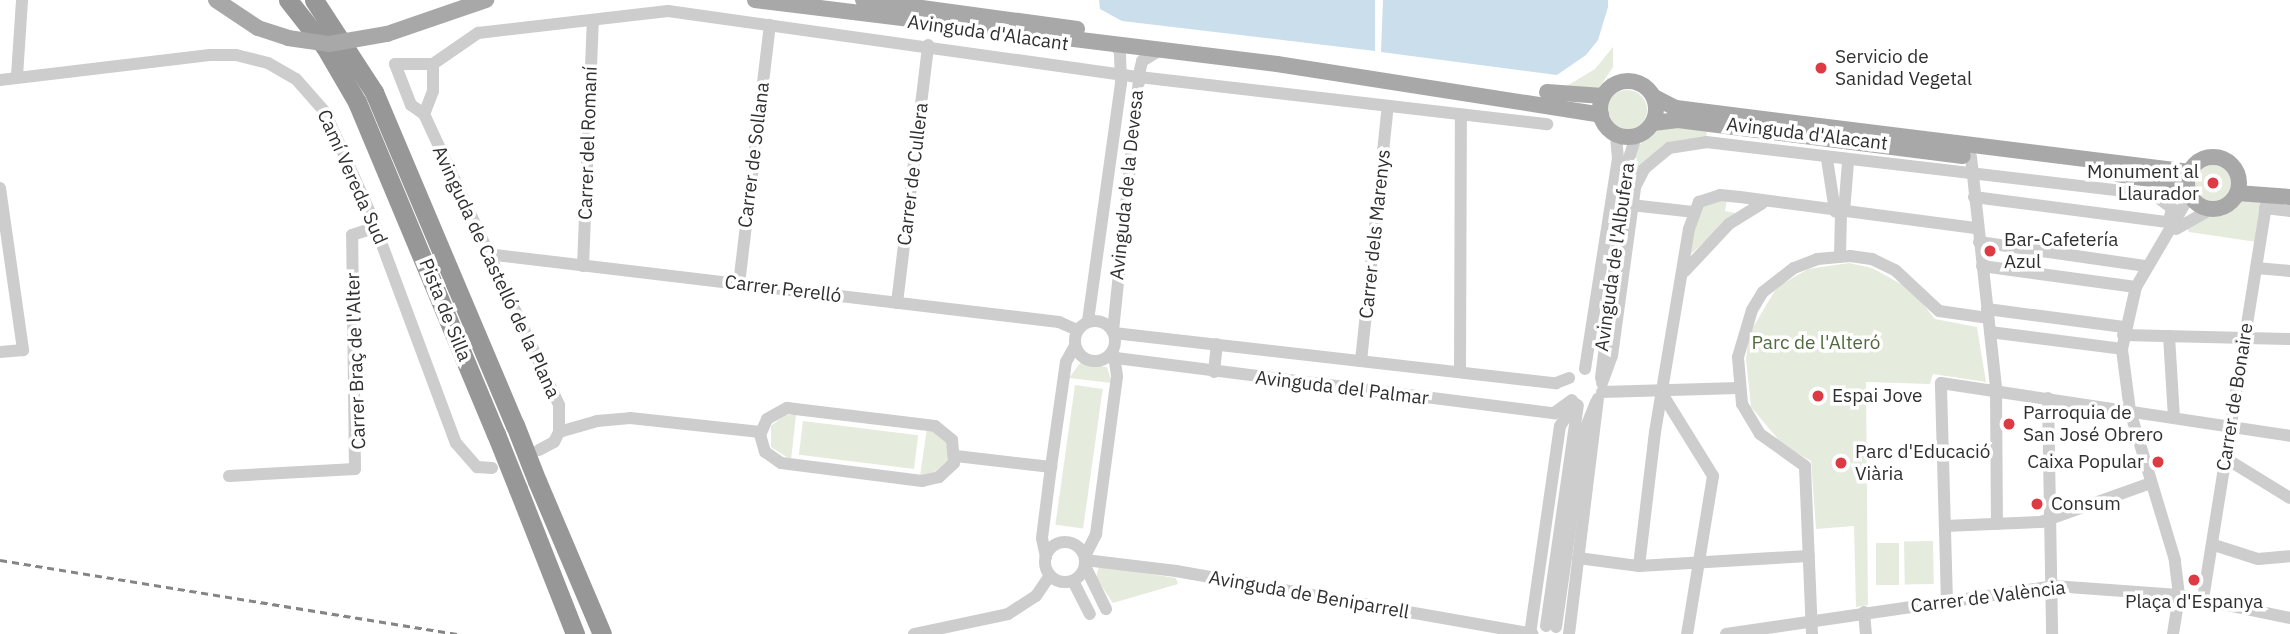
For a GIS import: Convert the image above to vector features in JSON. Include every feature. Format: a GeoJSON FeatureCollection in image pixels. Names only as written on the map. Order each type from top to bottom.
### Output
{"type":"FeatureCollection","features":[{"type":"Feature","properties":{"kind":"highway","name":"Pista de Silla"},"geometry":{"type":"LineString","coordinates":[[288,0],[325,47],[357,102],[496,434],[572,626]]}},
{"type":"Feature","properties":{"kind":"highway","name":"Pista de Silla"},"geometry":{"type":"LineString","coordinates":[[314,0],[374,92],[516,425],[601,634]]}},
{"type":"Feature","properties":{"kind":"main road"},"geometry":{"type":"LineString","coordinates":[[216,0],[250,23],[288,38],[329,44],[387,34],[486,0]]}},
{"type":"Feature","properties":{"kind":"main road","name":"Avinguda d'Alacant"},"geometry":{"type":"LineString","coordinates":[[755,0],[1160,50],[1543,103],[1601,115]]}},
{"type":"Feature","properties":{"kind":"main road","name":"Avinguda d'Alacant"},"geometry":{"type":"LineString","coordinates":[[863,0],[1593,99],[1603,96]]}},
{"type":"Feature","properties":{"kind":"main road"},"geometry":{"type":"LineString","coordinates":[[1626,80],[1643,84],[1654,97],[1653,123],[1636,136],[1616,134],[1601,115],[1603,96],[1611,86],[1626,80]]}},
{"type":"Feature","properties":{"kind":"main road","name":"Avinguda d'Alacant"},"geometry":{"type":"LineString","coordinates":[[1654,97],[1676,108],[2190,172]]}},
{"type":"Feature","properties":{"kind":"main road","name":"Avinguda d'Alacant"},"geometry":{"type":"LineString","coordinates":[[1653,123],[1678,120],[2132,176],[2175,183],[2189,193]]}},
{"type":"Feature","properties":{"kind":"main road"},"geometry":{"type":"LineString","coordinates":[[2218,157],[2233,166],[2238,188],[2226,205],[2211,209],[2189,193],[2190,172],[2202,160],[2218,157]]}},
{"type":"Feature","properties":{"kind":"main road"},"geometry":{"type":"LineString","coordinates":[[2238,188],[2290,188]]}},
{"type":"Feature","properties":{"kind":"main road"},"geometry":{"type":"LineString","coordinates":[[2238,188],[2266,201],[2290,197]]}},
{"type":"Feature","properties":{"kind":"street"},"geometry":{"type":"LineString","coordinates":[[17,76],[22,0]]}},
{"type":"Feature","properties":{"kind":"street","name":"Avinguda d'Alacant"},"geometry":{"type":"LineString","coordinates":[[433,64],[478,33],[668,10],[1139,77],[1547,124]]}},
{"type":"Feature","properties":{"kind":"street","name":"Carrer del Romaní"},"geometry":{"type":"LineString","coordinates":[[583,265],[593,20]]}},
{"type":"Feature","properties":{"kind":"street","name":"Carrer de Sollana"},"geometry":{"type":"LineString","coordinates":[[739,284],[770,25]]}},
{"type":"Feature","properties":{"kind":"street","name":"Avinguda de la Devesa"},"geometry":{"type":"LineString","coordinates":[[1088,321],[1121,73],[1121,52],[1115,44]]}},
{"type":"Feature","properties":{"kind":"street","name":"Carrer de Cullera"},"geometry":{"type":"LineString","coordinates":[[897,303],[928,45]]}},
{"type":"Feature","properties":{"kind":"street","name":"Avinguda de la Devesa"},"geometry":{"type":"LineString","coordinates":[[1113,332],[1139,77],[1142,61],[1160,50]]}},
{"type":"Feature","properties":{"kind":"street","name":"Camí Vereda Sud"},"geometry":{"type":"LineString","coordinates":[[0,80],[210,55],[236,55],[268,63],[296,79],[325,112],[376,227],[456,443],[477,467],[492,468]]}},
{"type":"Feature","properties":{"kind":"street","name":"Avinguda de Castelló de la Plana"},"geometry":{"type":"LineString","coordinates":[[433,64],[395,64],[411,105],[424,114],[559,405],[559,432]]}},
{"type":"Feature","properties":{"kind":"street"},"geometry":{"type":"LineString","coordinates":[[424,114],[433,91],[433,64]]}},
{"type":"Feature","properties":{"kind":"street","name":"Carrer dels Marenys"},"geometry":{"type":"LineString","coordinates":[[1361,361],[1388,107]]}},
{"type":"Feature","properties":{"kind":"street"},"geometry":{"type":"LineString","coordinates":[[1460,372],[1461,115]]}},
{"type":"Feature","properties":{"kind":"street","name":"Avinguda de l'Albufera"},"geometry":{"type":"LineString","coordinates":[[1585,369],[1618,159],[1616,134]]}},
{"type":"Feature","properties":{"kind":"street","name":"Avinguda de l'Albufera"},"geometry":{"type":"LineString","coordinates":[[1569,634],[1628,161],[1636,136]]}},
{"type":"Feature","properties":{"kind":"street","name":"Avinguda d'Alacant"},"geometry":{"type":"LineString","coordinates":[[1600,391],[1612,356],[1631,205],[1644,169],[1669,148],[1687,143],[2154,195],[2172,208],[2172,222]]}},
{"type":"Feature","properties":{"kind":"street"},"geometry":{"type":"LineString","coordinates":[[1971,157],[1996,389],[1997,524]]}},
{"type":"Feature","properties":{"kind":"street"},"geometry":{"type":"LineString","coordinates":[[1827,159],[1840,212]]}},
{"type":"Feature","properties":{"kind":"street"},"geometry":{"type":"LineString","coordinates":[[1840,256],[1840,212],[1848,162]]}},
{"type":"Feature","properties":{"kind":"street"},"geometry":{"type":"LineString","coordinates":[[0,188],[23,350],[0,352]]}},
{"type":"Feature","properties":{"kind":"street"},"geometry":{"type":"LineString","coordinates":[[2168,236],[2172,222],[2189,193]]}},
{"type":"Feature","properties":{"kind":"street"},"geometry":{"type":"LineString","coordinates":[[1639,566],[1661,392],[1685,271],[1693,212],[1699,202],[1720,195],[1977,228]]}},
{"type":"Feature","properties":{"kind":"street"},"geometry":{"type":"LineString","coordinates":[[1975,197],[2172,222]]}},
{"type":"Feature","properties":{"kind":"street"},"geometry":{"type":"LineString","coordinates":[[2266,201],[2290,211]]}},
{"type":"Feature","properties":{"kind":"street","name":"Carrer de Bonaire"},"geometry":{"type":"LineString","coordinates":[[2203,599],[2214,545],[2229,427],[2266,201]]}},
{"type":"Feature","properties":{"kind":"street"},"geometry":{"type":"LineString","coordinates":[[1685,271],[1729,224],[1762,202]]}},
{"type":"Feature","properties":{"kind":"street"},"geometry":{"type":"LineString","coordinates":[[1631,205],[1693,212]]}},
{"type":"Feature","properties":{"kind":"street"},"geometry":{"type":"LineString","coordinates":[[2173,634],[2179,595],[2175,560],[2130,411],[2122,349],[2136,287],[2146,266],[2168,236],[2192,215],[2211,209]]}},
{"type":"Feature","properties":{"kind":"street","name":"Carrer Braç de l'Alter"},"geometry":{"type":"LineString","coordinates":[[229,476],[355,469],[358,403],[352,235],[376,227]]}},
{"type":"Feature","properties":{"kind":"street"},"geometry":{"type":"LineString","coordinates":[[1979,242],[2146,266]]}},
{"type":"Feature","properties":{"kind":"street","name":"Carrer Perelló"},"geometry":{"type":"LineString","coordinates":[[488,254],[1059,322],[1077,330]]}},
{"type":"Feature","properties":{"kind":"street"},"geometry":{"type":"LineString","coordinates":[[1812,634],[1805,466],[1760,434],[1747,417],[1739,388],[1743,331],[1763,292],[1794,268],[1840,256],[1872,259],[1895,270],[1939,311],[1988,313],[2169,336],[2290,339]]}},
{"type":"Feature","properties":{"kind":"street"},"geometry":{"type":"LineString","coordinates":[[1982,266],[2136,287]]}},
{"type":"Feature","properties":{"kind":"street"},"geometry":{"type":"LineString","coordinates":[[2256,268],[2290,271]]}},
{"type":"Feature","properties":{"kind":"street"},"geometry":{"type":"LineString","coordinates":[[1088,321],[1103,322],[1113,332],[1112,356],[1117,376],[1096,534],[1073,581],[1061,582],[1050,575],[1042,538],[1066,362],[1075,346],[1077,330],[1088,321]]}},
{"type":"Feature","properties":{"kind":"street","name":"Avinguda del Palmar"},"geometry":{"type":"LineString","coordinates":[[1113,332],[1556,383],[1569,378]]}},
{"type":"Feature","properties":{"kind":"street"},"geometry":{"type":"LineString","coordinates":[[1990,332],[2122,349]]}},
{"type":"Feature","properties":{"kind":"street"},"geometry":{"type":"LineString","coordinates":[[2169,336],[2174,418]]}},
{"type":"Feature","properties":{"kind":"street"},"geometry":{"type":"LineString","coordinates":[[1214,372],[1217,344]]}},
{"type":"Feature","properties":{"kind":"street"},"geometry":{"type":"LineString","coordinates":[[1075,346],[1090,361],[1112,356]]}},
{"type":"Feature","properties":{"kind":"street","name":"Avinguda del Palmar"},"geometry":{"type":"LineString","coordinates":[[1112,356],[1214,372],[1554,413],[1600,391],[1661,392],[1739,388]]}},
{"type":"Feature","properties":{"kind":"street"},"geometry":{"type":"LineString","coordinates":[[1569,378],[1585,369],[1600,391]]}},
{"type":"Feature","properties":{"kind":"street","name":"Avinguda de l'Albufera"},"geometry":{"type":"LineString","coordinates":[[1569,378],[1566,389],[1575,403],[1551,626],[1585,426],[1600,391]]}},
{"type":"Feature","properties":{"kind":"street"},"geometry":{"type":"LineString","coordinates":[[1947,602],[1941,383],[1996,389],[2290,436]]}},
{"type":"Feature","properties":{"kind":"street"},"geometry":{"type":"LineString","coordinates":[[1661,392],[1713,476],[1687,634]]}},
{"type":"Feature","properties":{"kind":"street"},"geometry":{"type":"LineString","coordinates":[[2048,398],[2054,586],[2052,634]]}},
{"type":"Feature","properties":{"kind":"street"},"geometry":{"type":"LineString","coordinates":[[1531,634],[1560,426],[1575,403]]}},
{"type":"Feature","properties":{"kind":"street"},"geometry":{"type":"LineString","coordinates":[[787,408],[924,424],[949,436],[956,456],[939,477],[903,478],[781,463],[765,452],[760,432],[767,419],[787,408]]}},
{"type":"Feature","properties":{"kind":"street"},"geometry":{"type":"LineString","coordinates":[[539,450],[559,432],[597,421],[630,418],[760,432]]}},
{"type":"Feature","properties":{"kind":"street"},"geometry":{"type":"LineString","coordinates":[[956,456],[1051,467]]}},
{"type":"Feature","properties":{"kind":"street"},"geometry":{"type":"LineString","coordinates":[[2225,458],[2290,498]]}},
{"type":"Feature","properties":{"kind":"street"},"geometry":{"type":"LineString","coordinates":[[1945,526],[2051,518],[2151,483]]}},
{"type":"Feature","properties":{"kind":"street"},"geometry":{"type":"LineString","coordinates":[[1046,557],[1055,545],[1065,542],[1076,545],[1106,609]]}},
{"type":"Feature","properties":{"kind":"street"},"geometry":{"type":"LineString","coordinates":[[2214,545],[2258,559],[2290,556]]}},
{"type":"Feature","properties":{"kind":"street"},"geometry":{"type":"LineString","coordinates":[[1578,558],[1639,566],[1809,556]]}},
{"type":"Feature","properties":{"kind":"street","name":"Avinguda de Beniparrell"},"geometry":{"type":"LineString","coordinates":[[1085,561],[1211,579],[1531,634]]}},
{"type":"Feature","properties":{"kind":"street"},"geometry":{"type":"LineString","coordinates":[[914,634],[1008,614],[1036,596],[1050,575]]}},
{"type":"Feature","properties":{"kind":"street"},"geometry":{"type":"LineString","coordinates":[[1073,581],[1090,614]]}},
{"type":"Feature","properties":{"kind":"street","name":"Carrer de València"},"geometry":{"type":"LineString","coordinates":[[1726,634],[2054,586],[2179,595],[2290,618]]}},
{"type":"Feature","properties":{"kind":"street"},"geometry":{"type":"LineString","coordinates":[[1864,612],[1866,634]]}},
{"type":"Feature","properties":{"kind":"green space"},"geometry":{"type":"Polygon","coordinates":[[[1613,47],[1613,67],[1597,91],[1560,90],[1595,69],[1613,47]]]}},
{"type":"Feature","properties":{"kind":"green space"},"geometry":{"type":"Polygon","coordinates":[[[1627,90],[1635,91],[1641,96],[1646,102],[1646,118],[1641,124],[1635,129],[1627,130],[1619,129],[1613,124],[1608,118],[1607,110],[1608,102],[1613,96],[1619,91],[1627,90]]]}},
{"type":"Feature","properties":{"kind":"green space"},"geometry":{"type":"Polygon","coordinates":[[[1671,125],[1707,131],[1706,139],[1685,139],[1635,178],[1631,176],[1637,147],[1657,129],[1671,125]]]}},
{"type":"Feature","properties":{"kind":"green space"},"geometry":{"type":"Polygon","coordinates":[[[2213,165],[2226,171],[2232,184],[2226,197],[2213,203],[2200,197],[2194,184],[2200,171],[2213,165]]]}},
{"type":"Feature","properties":{"kind":"green space"},"geometry":{"type":"Polygon","coordinates":[[[1727,200],[1725,211],[1736,213],[1691,254],[1694,214],[1704,203],[1727,200]]]}},
{"type":"Feature","properties":{"kind":"green space"},"geometry":{"type":"Polygon","coordinates":[[[2242,200],[2263,200],[2257,242],[2189,232],[2185,224],[2220,213],[2242,200]]]}},
{"type":"Feature","properties":{"kind":"green space","name":"Parc de l'Alteró"},"geometry":{"type":"Polygon","coordinates":[[[1849,263],[1872,268],[1912,290],[1935,319],[1977,327],[1986,382],[1933,374],[1930,384],[1866,382],[1868,605],[1856,607],[1854,526],[1816,529],[1811,461],[1783,445],[1751,407],[1746,359],[1749,334],[1777,287],[1808,269],[1849,263]]]}},
{"type":"Feature","properties":{"kind":"green space"},"geometry":{"type":"Polygon","coordinates":[[[1080,363],[1107,367],[1112,383],[1069,378],[1080,363]]]}},
{"type":"Feature","properties":{"kind":"green space"},"geometry":{"type":"Polygon","coordinates":[[[1075,385],[1103,389],[1083,529],[1055,525],[1075,385]]]}},
{"type":"Feature","properties":{"kind":"green space"},"geometry":{"type":"Polygon","coordinates":[[[785,415],[796,415],[791,460],[771,447],[771,426],[785,415]]]}},
{"type":"Feature","properties":{"kind":"green space"},"geometry":{"type":"Polygon","coordinates":[[[803,421],[918,435],[914,469],[799,455],[803,421]]]}},
{"type":"Feature","properties":{"kind":"green space"},"geometry":{"type":"Polygon","coordinates":[[[927,428],[945,439],[950,458],[940,470],[920,476],[927,428]]]}},
{"type":"Feature","properties":{"kind":"green space"},"geometry":{"type":"Polygon","coordinates":[[[1933,541],[1934,584],[1905,584],[1904,542],[1933,541]]]}},
{"type":"Feature","properties":{"kind":"green space"},"geometry":{"type":"Polygon","coordinates":[[[1876,543],[1899,543],[1899,585],[1876,585],[1876,543]]]}},
{"type":"Feature","properties":{"kind":"green space"},"geometry":{"type":"Polygon","coordinates":[[[1099,566],[1176,578],[1178,584],[1113,603],[1096,578],[1099,566]]]}},
{"type":"Feature","properties":{"kind":"water"},"geometry":{"type":"Polygon","coordinates":[[[1099,0],[1375,0],[1375,51],[1122,21],[1100,9],[1099,0]]]}},
{"type":"Feature","properties":{"kind":"water"},"geometry":{"type":"Polygon","coordinates":[[[1383,0],[1608,0],[1608,7],[1598,40],[1586,55],[1557,75],[1381,52],[1383,0]]]}},
{"type":"Feature","properties":{"kind":"railway"},"geometry":{"type":"LineString","coordinates":[[0,560],[457,634]]}},
{"type":"Feature","properties":{"kind":"place","name":"Servicio de Sanidad Vegetal"},"geometry":{"type":"Point","coordinates":[1821,68]}},
{"type":"Feature","properties":{"kind":"place","name":"Monument al Llaurador"},"geometry":{"type":"Point","coordinates":[2213,183]}},
{"type":"Feature","properties":{"kind":"place","name":"Bar-Cafetería Azul"},"geometry":{"type":"Point","coordinates":[1990,251]}},
{"type":"Feature","properties":{"kind":"place","name":"Espai Jove"},"geometry":{"type":"Point","coordinates":[1818,396]}},
{"type":"Feature","properties":{"kind":"place","name":"Parroquia de San José Obrero"},"geometry":{"type":"Point","coordinates":[2009,424]}},
{"type":"Feature","properties":{"kind":"place","name":"Caixa Popular"},"geometry":{"type":"Point","coordinates":[2158,462]}},
{"type":"Feature","properties":{"kind":"place","name":"Parc d'Educació Viària"},"geometry":{"type":"Point","coordinates":[1841,463]}},
{"type":"Feature","properties":{"kind":"place","name":"Consum"},"geometry":{"type":"Point","coordinates":[2037,504]}},
{"type":"Feature","properties":{"kind":"place","name":"Plaça d'Espanya"},"geometry":{"type":"Point","coordinates":[2194,580]}}]}
